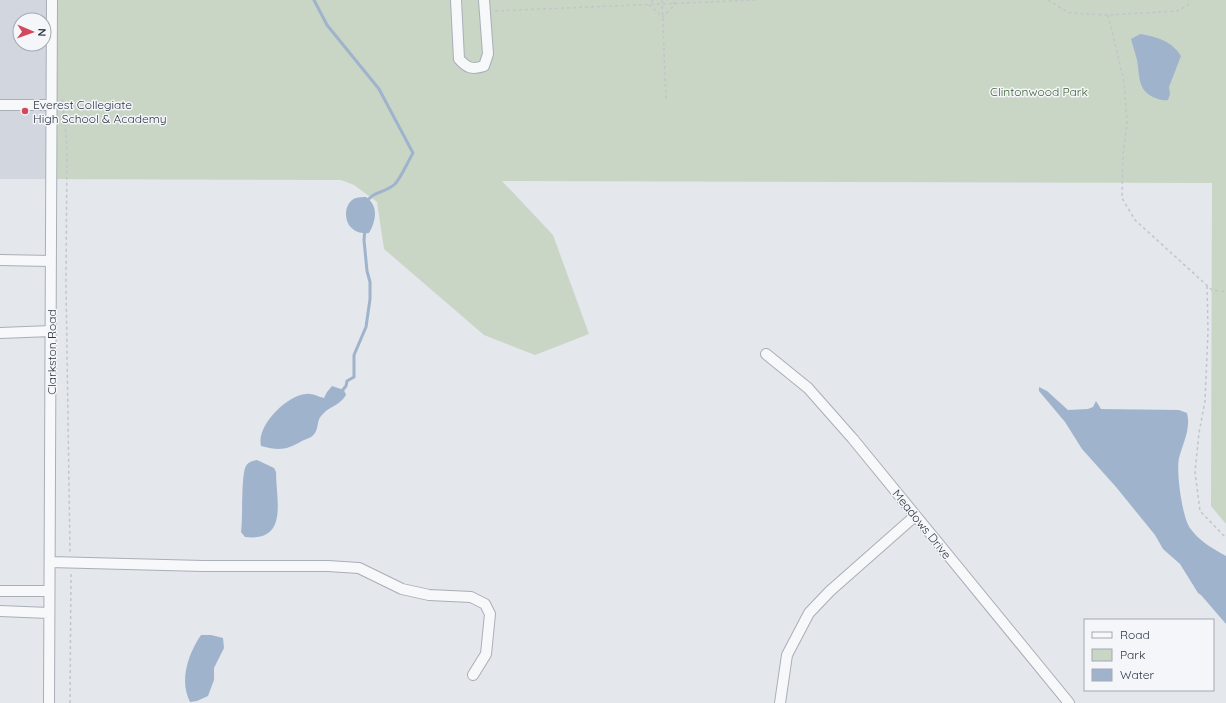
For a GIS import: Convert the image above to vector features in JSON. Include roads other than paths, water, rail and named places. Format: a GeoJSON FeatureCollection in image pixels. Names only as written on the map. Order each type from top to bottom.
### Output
{"type":"FeatureCollection","features":[{"type":"Feature","properties":{"kind":"street","name":"Clarkston Road"},"geometry":{"type":"LineString","coordinates":[[49,703],[52,0]]}},
{"type":"Feature","properties":{"kind":"street"},"geometry":{"type":"LineString","coordinates":[[456,0],[459,59],[466,67],[476,69],[484,66],[488,54],[484,0]]}},
{"type":"Feature","properties":{"kind":"street"},"geometry":{"type":"LineString","coordinates":[[0,105],[51,105]]}},
{"type":"Feature","properties":{"kind":"street"},"geometry":{"type":"LineString","coordinates":[[0,260],[51,261]]}},
{"type":"Feature","properties":{"kind":"street"},"geometry":{"type":"LineString","coordinates":[[0,333],[51,331]]}},
{"type":"Feature","properties":{"kind":"street","name":"Meadows Drive"},"geometry":{"type":"LineString","coordinates":[[766,354],[808,388],[853,439],[1069,703]]}},
{"type":"Feature","properties":{"kind":"street"},"geometry":{"type":"LineString","coordinates":[[780,703],[787,655],[809,613],[830,591],[915,516]]}},
{"type":"Feature","properties":{"kind":"street"},"geometry":{"type":"LineString","coordinates":[[50,562],[328,566],[358,568],[402,589],[429,595],[472,597],[485,604],[490,614],[486,654],[473,675]]}},
{"type":"Feature","properties":{"kind":"street"},"geometry":{"type":"LineString","coordinates":[[0,591],[49,591]]}},
{"type":"Feature","properties":{"kind":"street"},"geometry":{"type":"LineString","coordinates":[[0,611],[49,613]]}},
{"type":"Feature","properties":{"kind":"water"},"geometry":{"type":"Polygon","coordinates":[[[1140,34],[1164,40],[1169,43],[1181,56],[1169,87],[1170,94],[1168,100],[1153,97],[1144,90],[1142,86],[1131,39],[1140,34]]]}},
{"type":"Feature","properties":{"kind":"water"},"geometry":{"type":"Polygon","coordinates":[[[366,197],[375,209],[375,219],[369,233],[360,233],[353,229],[349,224],[346,218],[346,212],[351,201],[357,198],[366,197]]]}},
{"type":"Feature","properties":{"kind":"water"},"geometry":{"type":"Polygon","coordinates":[[[332,386],[344,390],[346,395],[340,402],[321,416],[316,431],[312,436],[283,449],[273,449],[261,446],[263,430],[274,413],[282,406],[298,396],[306,394],[324,398],[332,386]]]}},
{"type":"Feature","properties":{"kind":"water"},"geometry":{"type":"Polygon","coordinates":[[[1039,387],[1047,391],[1068,410],[1088,409],[1093,407],[1096,401],[1101,409],[1179,410],[1187,413],[1188,425],[1178,464],[1182,504],[1187,522],[1193,532],[1206,544],[1226,556],[1226,624],[1198,593],[1180,564],[1163,549],[1155,535],[1116,487],[1082,449],[1065,422],[1039,391],[1039,387]]]}},
{"type":"Feature","properties":{"kind":"water"},"geometry":{"type":"Polygon","coordinates":[[[257,460],[274,468],[276,472],[278,506],[277,517],[274,526],[268,533],[259,537],[245,537],[241,532],[244,471],[248,463],[257,460]]]}},
{"type":"Feature","properties":{"kind":"water"},"geometry":{"type":"Polygon","coordinates":[[[201,635],[211,635],[223,638],[224,648],[214,668],[214,680],[208,696],[197,701],[190,702],[185,685],[186,668],[196,642],[201,635]]]}},
{"type":"Feature","properties":{"kind":"waterway"},"geometry":{"type":"LineString","coordinates":[[314,0],[327,25],[379,89],[413,153],[398,181],[392,187],[372,196],[367,202]]}},
{"type":"Feature","properties":{"kind":"waterway"},"geometry":{"type":"LineString","coordinates":[[341,392],[346,386],[347,381],[354,377],[354,355],[366,327],[370,299],[370,282],[367,271],[364,240],[365,229]]}},
{"type":"Feature","properties":{"kind":"place","name":"Everest Collegiate High School & Academy"},"geometry":{"type":"Point","coordinates":[25,111]}},
{"type":"Feature","properties":{"kind":"park label","name":"Clintonwood Park"},"geometry":{"type":"Point","coordinates":[1039,91]}}]}
